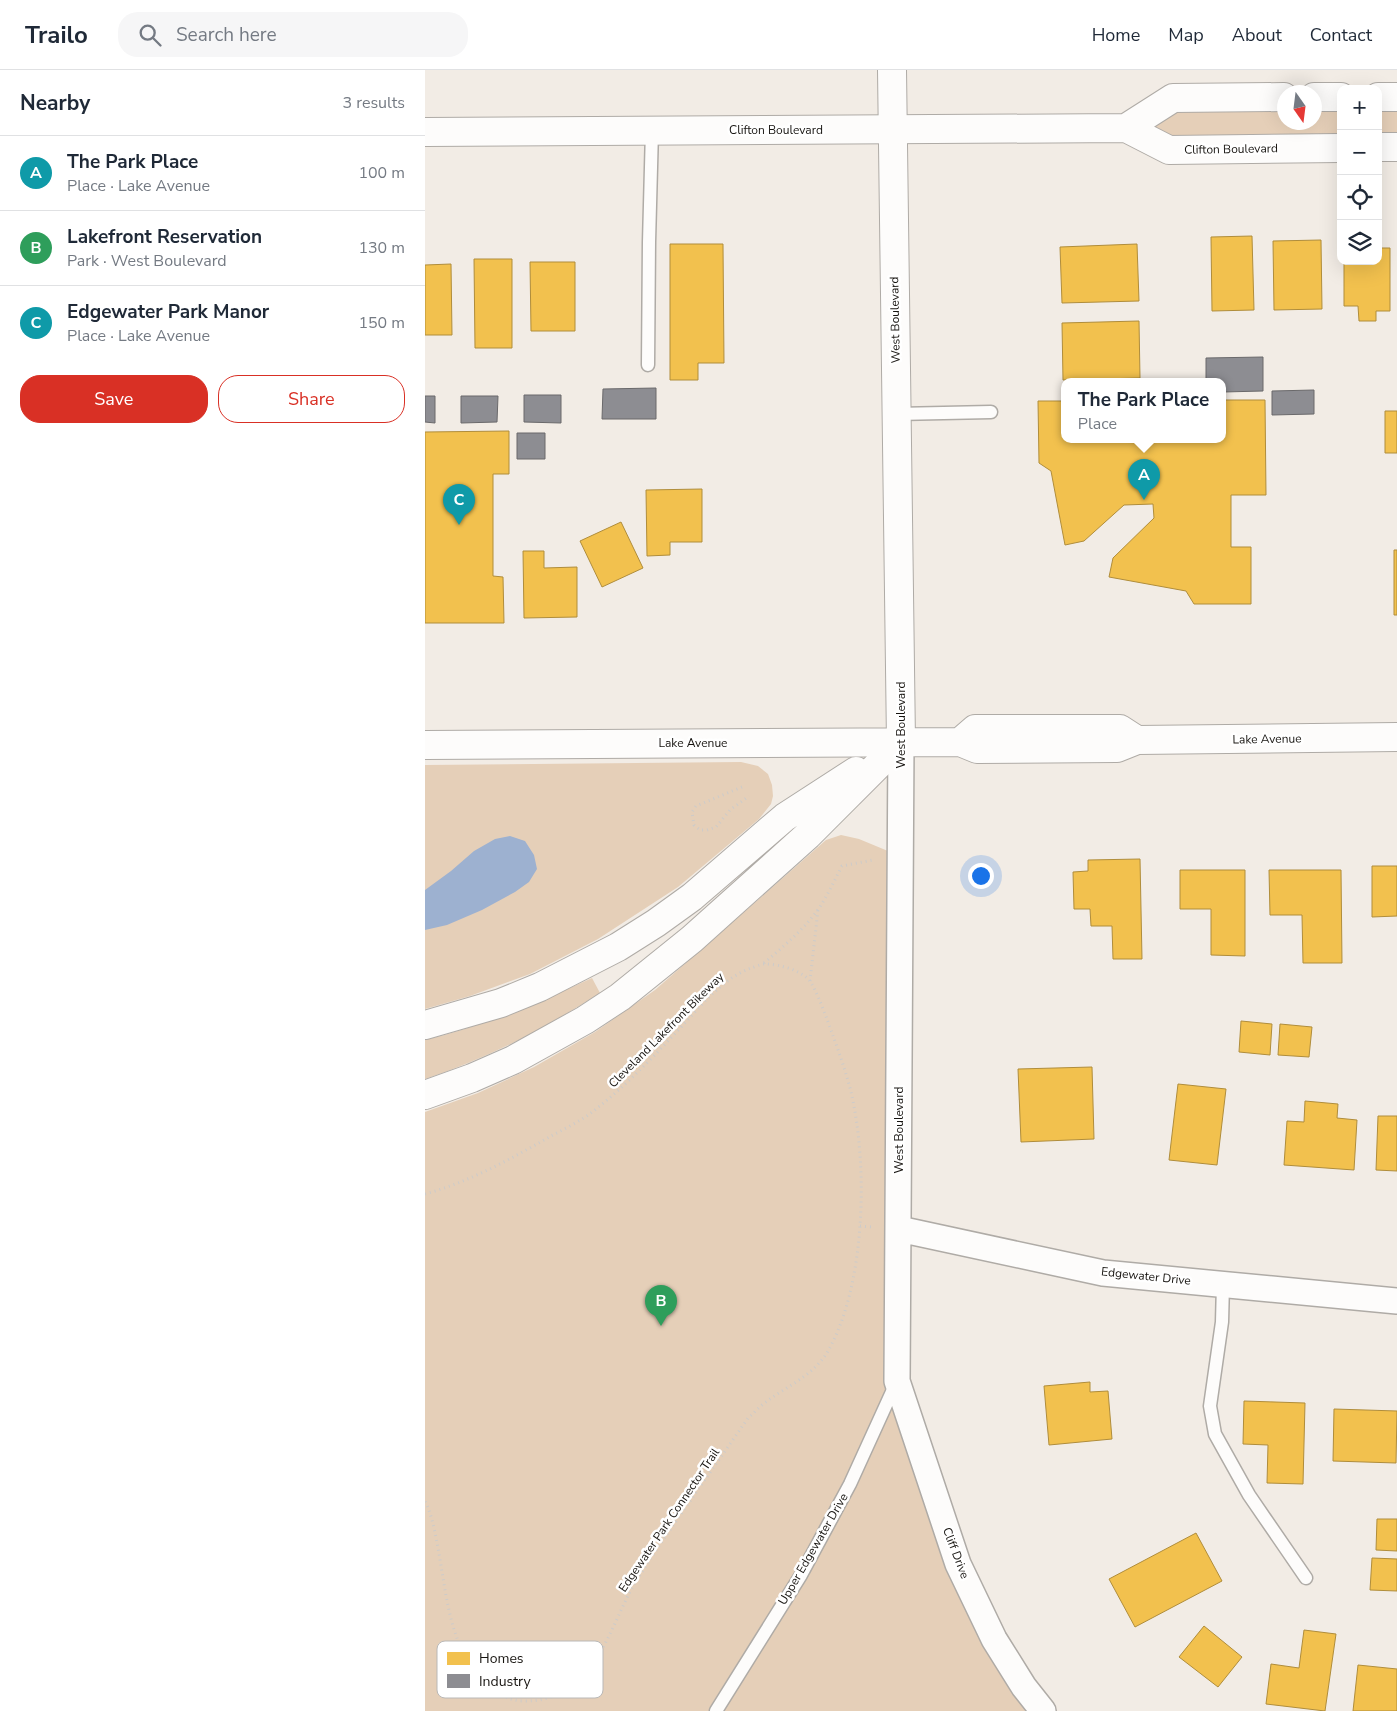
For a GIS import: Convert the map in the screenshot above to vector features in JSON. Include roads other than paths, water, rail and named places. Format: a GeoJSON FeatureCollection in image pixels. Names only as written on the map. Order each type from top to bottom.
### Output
{"type":"FeatureCollection","features":[{"type":"Feature","properties":{"kind":"main road","name":"West Boulevard"},"geometry":{"type":"LineString","coordinates":[[892,70],[901,742]]}},
{"type":"Feature","properties":{"kind":"main road"},"geometry":{"type":"LineString","coordinates":[[1322,97],[1337,97]]}},
{"type":"Feature","properties":{"kind":"main road"},"geometry":{"type":"LineString","coordinates":[[1382,97],[1397,97]]}},
{"type":"Feature","properties":{"kind":"main road"},"geometry":{"type":"LineString","coordinates":[[1126,128],[1173,98],[1277,98]]}},
{"type":"Feature","properties":{"kind":"main road","name":"Clifton Boulevard"},"geometry":{"type":"LineString","coordinates":[[425,132],[1126,128],[1169,150],[1337,148]]}},
{"type":"Feature","properties":{"kind":"main road"},"geometry":{"type":"LineString","coordinates":[[1382,147],[1397,147]]}},
{"type":"Feature","properties":{"kind":"main road","name":"Lake Avenue"},"geometry":{"type":"LineString","coordinates":[[425,745],[960,742],[977,750],[1117,748],[1137,740],[1397,737]]}},
{"type":"Feature","properties":{"kind":"main road"},"geometry":{"type":"LineString","coordinates":[[425,1025],[501,1003],[540,987],[618,947],[693,897],[785,817],[901,742]]}},
{"type":"Feature","properties":{"kind":"main road"},"geometry":{"type":"LineString","coordinates":[[425,1095],[473,1078],[513,1060],[585,1020],[620,996],[692,939],[808,835],[901,742]]}},
{"type":"Feature","properties":{"kind":"street","name":"West Boulevard"},"geometry":{"type":"LineString","coordinates":[[897,1381],[901,742]]}},
{"type":"Feature","properties":{"kind":"street","name":"Edgewater Drive"},"geometry":{"type":"LineString","coordinates":[[899,1229],[1103,1273],[1397,1301]]}},
{"type":"Feature","properties":{"kind":"street","name":"Cliff Drive"},"geometry":{"type":"LineString","coordinates":[[897,1381],[958,1564],[994,1639],[1024,1687],[1043,1711]]}},
{"type":"Feature","properties":{"kind":"lane"},"geometry":{"type":"LineString","coordinates":[[648,365],[652,130]]}},
{"type":"Feature","properties":{"kind":"lane"},"geometry":{"type":"LineString","coordinates":[[896,414],[991,412]]}},
{"type":"Feature","properties":{"kind":"lane"},"geometry":{"type":"LineString","coordinates":[[1223,1284],[1222,1322],[1211,1406],[1215,1434],[1249,1495],[1306,1578]]}},
{"type":"Feature","properties":{"kind":"lane","name":"Upper Edgewater Drive"},"geometry":{"type":"LineString","coordinates":[[716,1711],[805,1566],[851,1484],[897,1381]]}},
{"type":"Feature","properties":{"kind":"water"},"geometry":{"type":"Polygon","coordinates":[[[510,836],[525,841],[534,855],[537,869],[529,882],[482,910],[447,925],[425,930],[425,890],[474,851],[495,839],[510,836]]]}},
{"type":"Feature","properties":{"kind":"place","name":"The Park Place"},"geometry":{"type":"Point","coordinates":[1144,500]}},
{"type":"Feature","properties":{"kind":"place","name":"Edgewater Park Manor"},"geometry":{"type":"Point","coordinates":[459,525]}},
{"type":"Feature","properties":{"kind":"place","name":"Lakefront Reservation"},"geometry":{"type":"Point","coordinates":[661,1326]}}]}
